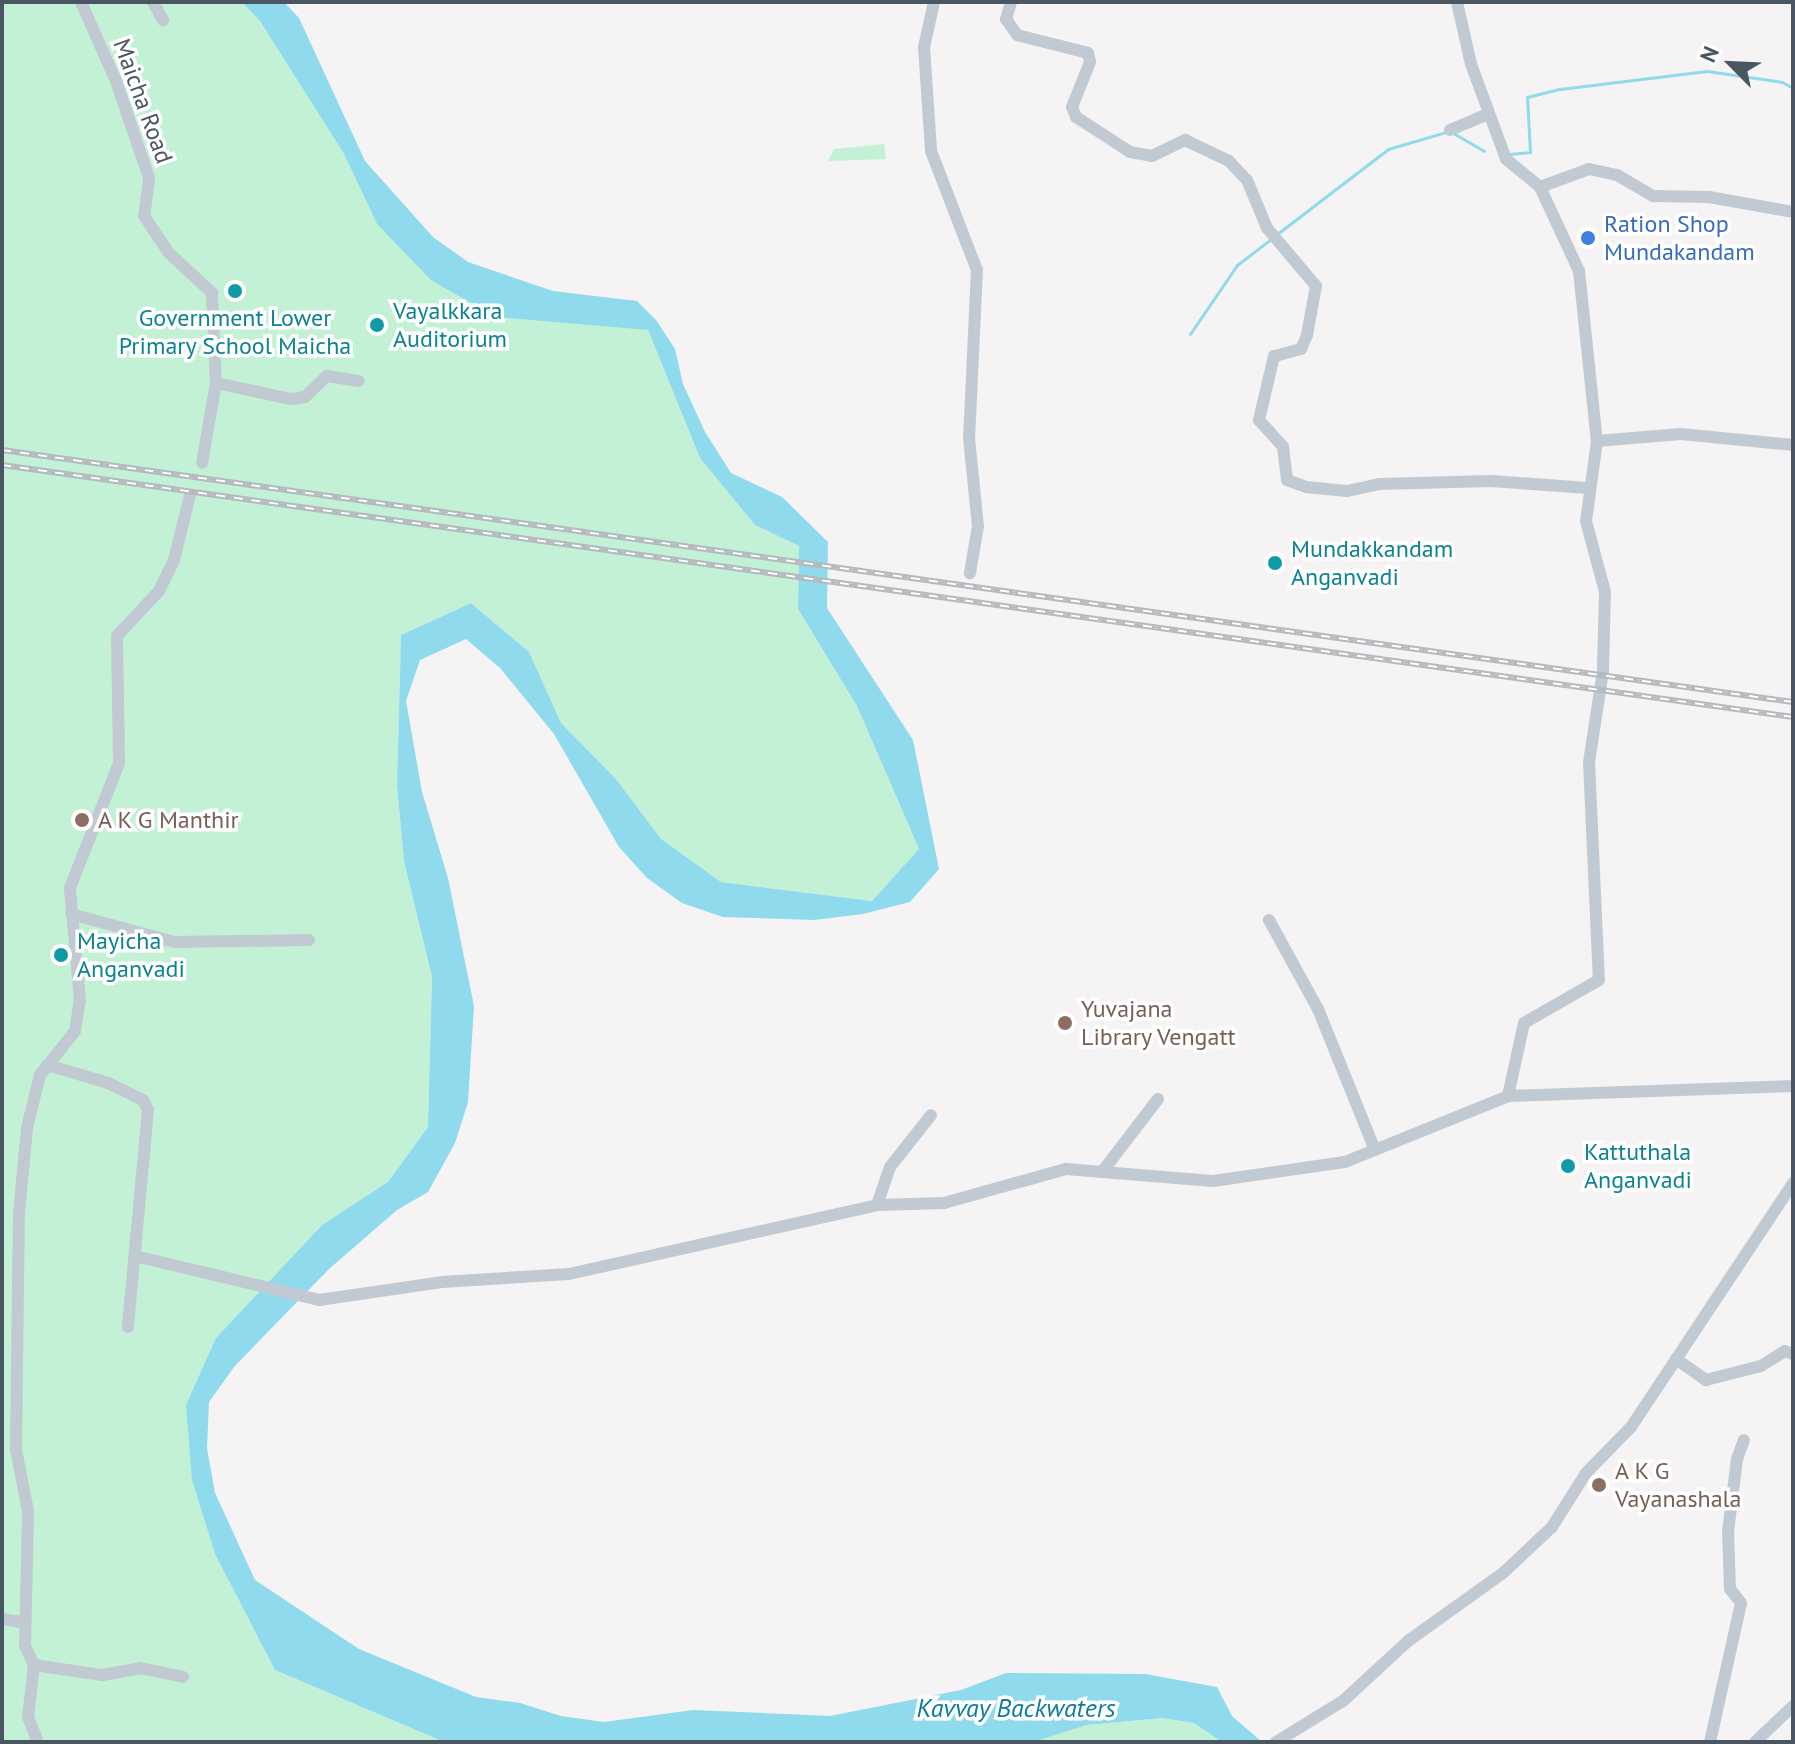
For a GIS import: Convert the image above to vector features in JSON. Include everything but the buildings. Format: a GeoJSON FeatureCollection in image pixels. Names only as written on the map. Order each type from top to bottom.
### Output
{"type":"FeatureCollection","features":[{"type":"Feature","properties":{"kind":"street","name":"Maicha Road"},"geometry":{"type":"LineString","coordinates":[[81,2],[116,81],[149,178],[144,216],[169,253],[212,293],[216,383],[202,463]]}},
{"type":"Feature","properties":{"kind":"street"},"geometry":{"type":"LineString","coordinates":[[153,2],[163,20]]}},
{"type":"Feature","properties":{"kind":"street"},"geometry":{"type":"LineString","coordinates":[[934,2],[924,47],[931,151],[977,270],[969,438],[978,526],[970,573]]}},
{"type":"Feature","properties":{"kind":"street"},"geometry":{"type":"LineString","coordinates":[[1011,2],[1006,19],[1017,35],[1088,53],[1090,62],[1072,107],[1076,117],[1130,152],[1152,156],[1185,140],[1229,161],[1247,180],[1271,232],[1316,286],[1301,349],[1274,356],[1259,420],[1283,447],[1287,480],[1306,487],[1347,491],[1379,484],[1491,481],[1588,488]]}},
{"type":"Feature","properties":{"kind":"street"},"geometry":{"type":"LineString","coordinates":[[1457,2],[1488,114],[1506,159],[1540,187],[1579,271],[1597,441],[1588,488],[1586,521],[1605,592],[1603,671],[1589,762],[1599,980],[1524,1023],[1508,1096]]}},
{"type":"Feature","properties":{"kind":"street"},"geometry":{"type":"LineString","coordinates":[[1450,130],[1488,114]]}},
{"type":"Feature","properties":{"kind":"street"},"geometry":{"type":"LineString","coordinates":[[1540,187],[1589,169],[1617,175],[1653,196],[1709,197],[1793,212]]}},
{"type":"Feature","properties":{"kind":"street"},"geometry":{"type":"LineString","coordinates":[[216,383],[291,399],[305,397],[327,376],[359,381]]}},
{"type":"Feature","properties":{"kind":"street"},"geometry":{"type":"LineString","coordinates":[[1597,441],[1681,434],[1793,445]]}},
{"type":"Feature","properties":{"kind":"street"},"geometry":{"type":"LineString","coordinates":[[37,1742],[28,1717],[34,1665],[26,1651],[28,1511],[16,1450],[18,1229],[27,1128],[47,1065],[75,1031],[80,1001],[70,888],[119,763],[117,636],[159,591],[174,560],[190,495]]}},
{"type":"Feature","properties":{"kind":"street"},"geometry":{"type":"LineString","coordinates":[[71,914],[174,942],[309,940]]}},
{"type":"Feature","properties":{"kind":"street"},"geometry":{"type":"LineString","coordinates":[[1269,920],[1318,1009],[1375,1150]]}},
{"type":"Feature","properties":{"kind":"street"},"geometry":{"type":"LineString","coordinates":[[47,1065],[108,1083],[143,1100],[148,1110],[128,1327]]}},
{"type":"Feature","properties":{"kind":"street"},"geometry":{"type":"LineString","coordinates":[[135,1256],[319,1300],[442,1282],[569,1274],[877,1205],[944,1203],[1066,1169],[1213,1181],[1345,1162],[1508,1096],[1793,1086]]}},
{"type":"Feature","properties":{"kind":"street"},"geometry":{"type":"LineString","coordinates":[[1102,1172],[1158,1099]]}},
{"type":"Feature","properties":{"kind":"street"},"geometry":{"type":"LineString","coordinates":[[877,1205],[890,1167],[931,1115]]}},
{"type":"Feature","properties":{"kind":"street"},"geometry":{"type":"LineString","coordinates":[[1277,1742],[1343,1701],[1408,1641],[1503,1573],[1543,1535],[1575,1498],[1586,1473],[1631,1427],[1793,1183]]}},
{"type":"Feature","properties":{"kind":"street"},"geometry":{"type":"LineString","coordinates":[[1676,1359],[1706,1380],[1761,1366],[1785,1351],[1793,1354]]}},
{"type":"Feature","properties":{"kind":"street"},"geometry":{"type":"LineString","coordinates":[[1710,1742],[1741,1603],[1730,1589],[1728,1532],[1737,1459],[1744,1440]]}},
{"type":"Feature","properties":{"kind":"street"},"geometry":{"type":"LineString","coordinates":[[2,1619],[26,1623]]}},
{"type":"Feature","properties":{"kind":"street"},"geometry":{"type":"LineString","coordinates":[[34,1665],[102,1675],[140,1668],[183,1677]]}},
{"type":"Feature","properties":{"kind":"street"},"geometry":{"type":"LineString","coordinates":[[1755,1742],[1793,1706]]}},
{"type":"Feature","properties":{"kind":"green space"},"geometry":{"type":"Polygon","coordinates":[[[2,2],[242,2],[260,21],[344,154],[377,224],[573,320],[648,330],[700,458],[755,525],[799,546],[798,609],[857,706],[919,849],[872,901],[721,882],[661,839],[616,779],[561,723],[529,652],[471,603],[401,635],[397,786],[404,861],[432,977],[428,1127],[388,1182],[322,1225],[216,1338],[192,1480],[215,1554],[275,1670],[444,1742],[2,1742],[2,2]]]}},
{"type":"Feature","properties":{"kind":"green space"},"geometry":{"type":"Polygon","coordinates":[[[884,144],[886,159],[828,161],[834,149],[884,144]]]}},
{"type":"Feature","properties":{"kind":"green space"},"geometry":{"type":"Polygon","coordinates":[[[1162,1718],[1194,1723],[1222,1742],[1033,1742],[1087,1725],[1162,1718]]]}},
{"type":"Feature","properties":{"kind":"water","name":"Kavvay Backwaters"},"geometry":{"type":"Polygon","coordinates":[[[242,2],[284,2],[299,18],[365,161],[433,237],[468,262],[553,291],[637,301],[656,320],[675,349],[683,384],[705,432],[731,473],[782,497],[828,542],[827,608],[913,740],[939,869],[910,902],[863,914],[814,920],[723,917],[682,903],[647,878],[619,847],[554,734],[500,668],[466,639],[420,660],[406,701],[422,792],[448,878],[474,1006],[468,1102],[455,1143],[428,1192],[397,1210],[329,1269],[234,1367],[209,1402],[207,1448],[215,1493],[255,1580],[359,1649],[476,1697],[520,1703],[561,1716],[604,1722],[693,1710],[830,1716],[961,1690],[1006,1673],[1145,1674],[1217,1687],[1232,1716],[1262,1742],[1222,1742],[1194,1723],[1162,1718],[1087,1725],[1033,1742],[444,1742],[275,1670],[215,1554],[192,1480],[186,1405],[216,1338],[322,1225],[388,1182],[428,1127],[432,977],[404,861],[397,786],[401,635],[471,603],[529,652],[561,723],[616,779],[661,839],[721,882],[872,901],[919,849],[857,706],[798,609],[799,546],[755,525],[700,458],[648,330],[495,317],[431,280],[377,224],[344,154],[260,21],[242,2]]]}},
{"type":"Feature","properties":{"kind":"waterway"},"geometry":{"type":"LineString","coordinates":[[1509,154],[1530,152],[1527,97],[1560,89],[1707,71],[1782,82],[1793,88]]}},
{"type":"Feature","properties":{"kind":"waterway"},"geometry":{"type":"LineString","coordinates":[[1277,234],[1388,149],[1446,132]]}},
{"type":"Feature","properties":{"kind":"waterway"},"geometry":{"type":"LineString","coordinates":[[1453,133],[1484,151]]}},
{"type":"Feature","properties":{"kind":"waterway"},"geometry":{"type":"LineString","coordinates":[[1190,334],[1237,265],[1271,239]]}},
{"type":"Feature","properties":{"kind":"railway"},"geometry":{"type":"LineString","coordinates":[[2,450],[1793,702]]}},
{"type":"Feature","properties":{"kind":"railway"},"geometry":{"type":"LineString","coordinates":[[2,465],[1793,717]]}},
{"type":"Feature","properties":{"kind":"place","name":"Ration Shop Mundakandam"},"geometry":{"type":"Point","coordinates":[1588,238]}},
{"type":"Feature","properties":{"kind":"place","name":"Government Lower Primary School Maicha"},"geometry":{"type":"Point","coordinates":[235,291]}},
{"type":"Feature","properties":{"kind":"place","name":"Vayalkkara Auditorium"},"geometry":{"type":"Point","coordinates":[377,325]}},
{"type":"Feature","properties":{"kind":"place","name":"Mundakkandam Anganvadi"},"geometry":{"type":"Point","coordinates":[1275,563]}},
{"type":"Feature","properties":{"kind":"place","name":"A K G Manthir"},"geometry":{"type":"Point","coordinates":[82,820]}},
{"type":"Feature","properties":{"kind":"place","name":"Mayicha Anganvadi"},"geometry":{"type":"Point","coordinates":[61,955]}},
{"type":"Feature","properties":{"kind":"place","name":"Yuvajana Library Vengatt"},"geometry":{"type":"Point","coordinates":[1065,1023]}},
{"type":"Feature","properties":{"kind":"place","name":"Kattuthala Anganvadi"},"geometry":{"type":"Point","coordinates":[1568,1166]}},
{"type":"Feature","properties":{"kind":"place","name":"A K G Vayanashala"},"geometry":{"type":"Point","coordinates":[1599,1485]}}]}
